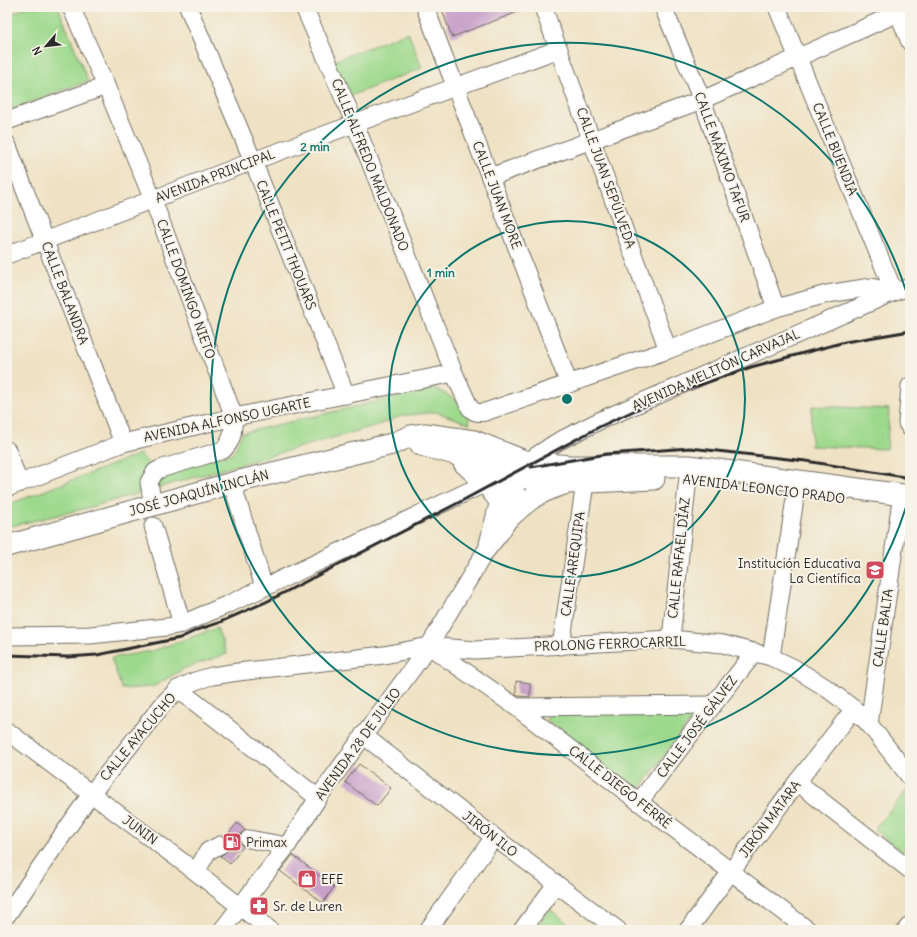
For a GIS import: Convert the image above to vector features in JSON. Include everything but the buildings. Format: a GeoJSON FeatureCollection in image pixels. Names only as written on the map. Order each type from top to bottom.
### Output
{"type":"FeatureCollection","features":[{"type":"Feature","properties":{"kind":"main road","name":"JOSÉ JOAQUÍN INCLÁN"},"geometry":{"type":"LineString","coordinates":[[7,546],[232,483],[392,444],[411,436],[425,434],[474,441],[520,469]]}},
{"type":"Feature","properties":{"kind":"main road","name":"JOSÉ JOAQUÍN INCLÁN"},"geometry":{"type":"LineString","coordinates":[[392,444],[415,444],[455,454]]}},
{"type":"Feature","properties":{"kind":"main road","name":"AVENIDA LEONCIO PRADO"},"geometry":{"type":"LineString","coordinates":[[455,454],[508,476],[520,469],[569,466],[689,466],[907,504]]}},
{"type":"Feature","properties":{"kind":"main road"},"geometry":{"type":"LineString","coordinates":[[455,454],[486,483],[505,508],[548,489],[576,483]]}},
{"type":"Feature","properties":{"kind":"main road","name":"AVENIDA LEONCIO PRADO"},"geometry":{"type":"LineString","coordinates":[[520,469],[576,483],[688,477],[796,492],[907,504]]}},
{"type":"Feature","properties":{"kind":"street","name":"CALLE DOMINGO NIETO"},"geometry":{"type":"LineString","coordinates":[[71,7],[106,86],[153,200],[234,417]]}},
{"type":"Feature","properties":{"kind":"street","name":"CALLE PETIT THOUARS"},"geometry":{"type":"LineString","coordinates":[[188,7],[253,161],[346,395]]}},
{"type":"Feature","properties":{"kind":"street","name":"CALLE ALFREDO MALDONADO"},"geometry":{"type":"LineString","coordinates":[[304,7],[355,124],[454,373],[470,408],[478,413],[485,412],[569,384]]}},
{"type":"Feature","properties":{"kind":"street","name":"CALLE JUAN MORE"},"geometry":{"type":"LineString","coordinates":[[425,7],[569,384]]}},
{"type":"Feature","properties":{"kind":"street","name":"CALLE JUAN SEPÚLVEDA"},"geometry":{"type":"LineString","coordinates":[[543,7],[668,350]]}},
{"type":"Feature","properties":{"kind":"street","name":"CALLE MÁXIMO TAFUR"},"geometry":{"type":"LineString","coordinates":[[663,7],[702,100],[776,308]]}},
{"type":"Feature","properties":{"kind":"street","name":"CALLE BUENDIA"},"geometry":{"type":"LineString","coordinates":[[777,7],[894,292]]}},
{"type":"Feature","properties":{"kind":"street"},"geometry":{"type":"LineString","coordinates":[[490,177],[702,100],[798,58],[897,10],[910,42]]}},
{"type":"Feature","properties":{"kind":"street","name":"AVENIDA PRINCIPAL"},"geometry":{"type":"LineString","coordinates":[[7,255],[253,161],[454,86],[559,49]]}},
{"type":"Feature","properties":{"kind":"street"},"geometry":{"type":"LineString","coordinates":[[7,121],[106,86]]}},
{"type":"Feature","properties":{"kind":"street","name":"CALLE BALANDRA"},"geometry":{"type":"LineString","coordinates":[[7,144],[123,443]]}},
{"type":"Feature","properties":{"kind":"street"},"geometry":{"type":"LineString","coordinates":[[569,384],[668,350],[776,308],[827,294],[871,287],[894,292]]}},
{"type":"Feature","properties":{"kind":"street","name":"AVENIDA MELITÓN CARVAJAL"},"geometry":{"type":"LineString","coordinates":[[520,469],[557,442],[601,420],[894,292],[910,287]]}},
{"type":"Feature","properties":{"kind":"street","name":"AVENIDA ALFONSO UGARTE"},"geometry":{"type":"LineString","coordinates":[[13,486],[123,443],[234,417],[454,373]]}},
{"type":"Feature","properties":{"kind":"street"},"geometry":{"type":"LineString","coordinates":[[909,428],[907,423],[910,386]]}},
{"type":"Feature","properties":{"kind":"street"},"geometry":{"type":"LineString","coordinates":[[153,506],[148,482],[155,472],[160,469],[223,450],[229,443],[232,435],[234,417]]}},
{"type":"Feature","properties":{"kind":"street"},"geometry":{"type":"LineString","coordinates":[[7,450],[13,486]]}},
{"type":"Feature","properties":{"kind":"street"},"geometry":{"type":"LineString","coordinates":[[7,636],[90,635],[168,627],[182,624],[486,483],[520,469]]}},
{"type":"Feature","properties":{"kind":"street","name":"AVENIDA 28 DE JULIO"},"geometry":{"type":"LineString","coordinates":[[222,930],[287,846],[318,798],[429,646],[485,552],[501,532],[505,508],[520,469]]}},
{"type":"Feature","properties":{"kind":"street","name":"CALLE RAFAEL DÍAZ"},"geometry":{"type":"LineString","coordinates":[[671,639],[688,477]]}},
{"type":"Feature","properties":{"kind":"street"},"geometry":{"type":"LineString","coordinates":[[232,483],[264,587]]}},
{"type":"Feature","properties":{"kind":"street","name":"CALLE AREQUIPA"},"geometry":{"type":"LineString","coordinates":[[561,646],[576,483]]}},
{"type":"Feature","properties":{"kind":"street"},"geometry":{"type":"LineString","coordinates":[[771,657],[796,492]]}},
{"type":"Feature","properties":{"kind":"street","name":"CALLE BALTA"},"geometry":{"type":"LineString","coordinates":[[869,724],[907,504]]}},
{"type":"Feature","properties":{"kind":"street"},"geometry":{"type":"LineString","coordinates":[[153,526],[182,624]]}},
{"type":"Feature","properties":{"kind":"street","name":"PROLONG FERROCARRIL"},"geometry":{"type":"LineString","coordinates":[[429,646],[475,650],[671,639],[723,644],[755,652],[771,657],[794,668],[825,687],[854,709],[869,724],[910,777]]}},
{"type":"Feature","properties":{"kind":"street","name":"CALLE AYACUCHO"},"geometry":{"type":"LineString","coordinates":[[7,915],[91,794],[158,709],[178,689],[195,681],[212,676],[384,655],[429,646]]}},
{"type":"Feature","properties":{"kind":"street","name":"CALLE DIEGO FERRÉ"},"geometry":{"type":"LineString","coordinates":[[429,646],[516,707],[808,930]]}},
{"type":"Feature","properties":{"kind":"street","name":"CALLE JOSÉ GÁLVEZ"},"geometry":{"type":"LineString","coordinates":[[639,802],[755,652]]}},
{"type":"Feature","properties":{"kind":"street"},"geometry":{"type":"LineString","coordinates":[[178,689],[318,798]]}},
{"type":"Feature","properties":{"kind":"street"},"geometry":{"type":"LineString","coordinates":[[516,707],[713,705]]}},
{"type":"Feature","properties":{"kind":"street","name":"JIRÓN MATARA"},"geometry":{"type":"LineString","coordinates":[[688,930],[797,782],[854,709]]}},
{"type":"Feature","properties":{"kind":"street","name":"JUNIN"},"geometry":{"type":"LineString","coordinates":[[7,731],[196,872],[270,930]]}},
{"type":"Feature","properties":{"kind":"street","name":"JIRÓN ILO"},"geometry":{"type":"LineString","coordinates":[[363,735],[618,930]]}},
{"type":"Feature","properties":{"kind":"street"},"geometry":{"type":"LineString","coordinates":[[797,782],[910,870]]}},
{"type":"Feature","properties":{"kind":"street"},"geometry":{"type":"LineString","coordinates":[[428,930],[494,836]]}},
{"type":"Feature","properties":{"kind":"street"},"geometry":{"type":"LineString","coordinates":[[249,839],[287,846]]}},
{"type":"Feature","properties":{"kind":"street"},"geometry":{"type":"LineString","coordinates":[[196,872],[208,851],[220,844]]}},
{"type":"Feature","properties":{"kind":"street"},"geometry":{"type":"LineString","coordinates":[[522,930],[556,884]]}},
{"type":"Feature","properties":{"kind":"street"},"geometry":{"type":"LineString","coordinates":[[906,930],[910,924]]}},
{"type":"Feature","properties":{"kind":"green space"},"geometry":{"type":"Polygon","coordinates":[[[26,7],[58,7],[88,81],[7,111],[7,16],[26,7]]]}},
{"type":"Feature","properties":{"kind":"green space"},"geometry":{"type":"Polygon","coordinates":[[[408,32],[422,68],[345,98],[331,62],[408,32]]]}},
{"type":"Feature","properties":{"kind":"green space"},"geometry":{"type":"Polygon","coordinates":[[[435,388],[465,405],[470,424],[436,412],[401,416],[378,425],[87,508],[7,527],[7,505],[140,454],[157,473],[233,453],[242,433],[435,388]]]}},
{"type":"Feature","properties":{"kind":"green space"},"geometry":{"type":"Polygon","coordinates":[[[812,406],[889,409],[887,449],[811,446],[812,406]]]}},
{"type":"Feature","properties":{"kind":"green space"},"geometry":{"type":"Polygon","coordinates":[[[217,628],[227,654],[185,668],[153,687],[122,689],[111,658],[152,651],[217,628]]]}},
{"type":"Feature","properties":{"kind":"green space"},"geometry":{"type":"Polygon","coordinates":[[[689,711],[693,717],[637,793],[546,719],[551,713],[689,711]]]}},
{"type":"Feature","properties":{"kind":"green space"},"geometry":{"type":"Polygon","coordinates":[[[909,788],[910,790],[910,858],[874,829],[909,788]]]}},
{"type":"Feature","properties":{"kind":"green space"},"geometry":{"type":"Polygon","coordinates":[[[550,909],[576,930],[534,930],[550,909]]]}},
{"type":"Feature","properties":{"kind":"tunnel"},"geometry":{"type":"LineString","coordinates":[[220,845],[249,839]]}},
{"type":"Feature","properties":{"kind":"railway"},"geometry":{"type":"LineString","coordinates":[[7,655],[68,657],[97,655],[180,638],[266,602],[456,504],[601,426],[640,408],[751,367],[845,342],[910,331]]}},
{"type":"Feature","properties":{"kind":"railway"},"geometry":{"type":"LineString","coordinates":[[531,467],[607,454],[690,448],[806,461],[910,478]]}},
{"type":"Feature","properties":{"kind":"place","name":"Institución Educativa La Científica"},"geometry":{"type":"Point","coordinates":[875,570]}},
{"type":"Feature","properties":{"kind":"place","name":"Primax"},"geometry":{"type":"Point","coordinates":[232,842]}},
{"type":"Feature","properties":{"kind":"place","name":"EFE"},"geometry":{"type":"Point","coordinates":[307,879]}},
{"type":"Feature","properties":{"kind":"place","name":"Sr. de Luren"},"geometry":{"type":"Point","coordinates":[259,906]}}]}
